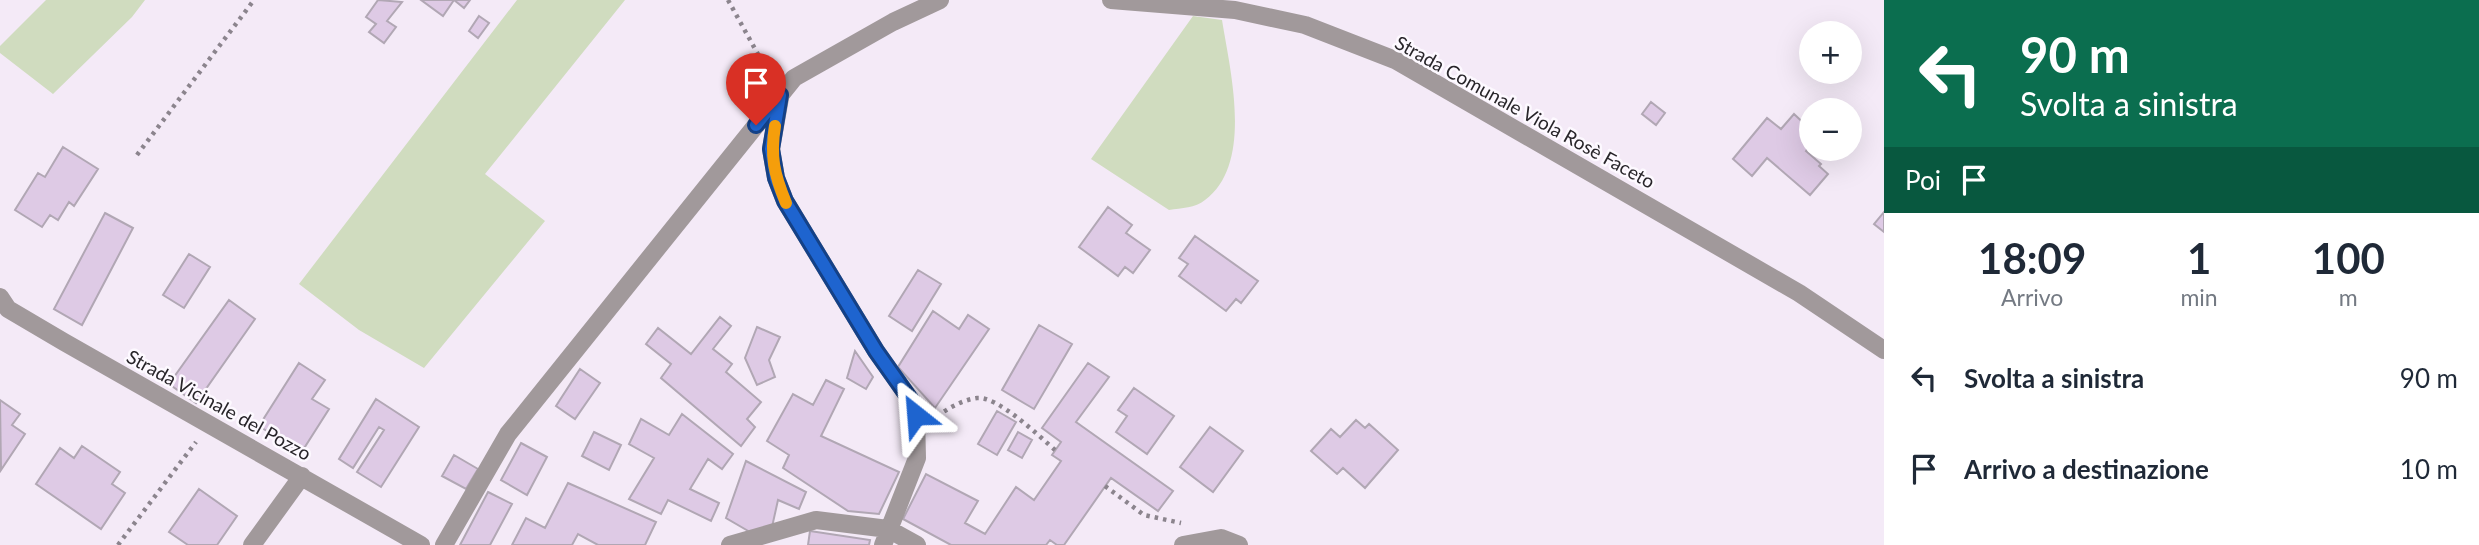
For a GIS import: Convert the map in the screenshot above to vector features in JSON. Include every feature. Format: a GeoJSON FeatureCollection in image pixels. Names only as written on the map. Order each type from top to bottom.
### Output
{"type":"FeatureCollection","features":[{"type":"Feature","properties":{"kind":"street"},"geometry":{"type":"LineString","coordinates":[[444,545],[508,434],[794,78],[893,22],[940,0]]}},
{"type":"Feature","properties":{"kind":"street","name":"Strada Comunale Viola Rosè Faceto"},"geometry":{"type":"LineString","coordinates":[[1111,0],[1235,10],[1305,25],[1395,60],[1799,293],[1884,350]]}},
{"type":"Feature","properties":{"kind":"street"},"geometry":{"type":"LineString","coordinates":[[780,95],[771,149],[776,178],[785,201],[876,351],[912,402],[916,415],[917,458],[886,537]]}},
{"type":"Feature","properties":{"kind":"street","name":"Strada Vicinale del Pozzo"},"geometry":{"type":"LineString","coordinates":[[0,297],[8,309],[421,545]]}},
{"type":"Feature","properties":{"kind":"street"},"geometry":{"type":"LineString","coordinates":[[252,545],[302,476]]}},
{"type":"Feature","properties":{"kind":"street"},"geometry":{"type":"LineString","coordinates":[[730,545],[816,520],[918,545]]}},
{"type":"Feature","properties":{"kind":"street"},"geometry":{"type":"LineString","coordinates":[[1184,545],[1221,538],[1239,545]]}},
{"type":"Feature","properties":{"kind":"path"},"geometry":{"type":"LineString","coordinates":[[137,155],[254,0]]}},
{"type":"Feature","properties":{"kind":"path"},"geometry":{"type":"LineString","coordinates":[[728,0],[780,95]]}},
{"type":"Feature","properties":{"kind":"path"},"geometry":{"type":"LineString","coordinates":[[916,415],[931,419],[958,403],[980,398],[1010,411],[1055,450]]}},
{"type":"Feature","properties":{"kind":"path"},"geometry":{"type":"LineString","coordinates":[[118,545],[209,425]]}},
{"type":"Feature","properties":{"kind":"path"},"geometry":{"type":"LineString","coordinates":[[1105,486],[1144,515],[1183,523]]}},
{"type":"Feature","properties":{"kind":"green space"},"geometry":{"type":"Polygon","coordinates":[[[46,0],[145,0],[132,17],[53,94],[0,53],[0,46],[46,0]]]}},
{"type":"Feature","properties":{"kind":"green space"},"geometry":{"type":"Polygon","coordinates":[[[517,0],[625,0],[485,174],[545,221],[424,368],[359,330],[299,284],[517,0]]]}},
{"type":"Feature","properties":{"kind":"green space"},"geometry":{"type":"Polygon","coordinates":[[[1193,16],[1222,20],[1233,89],[1234,140],[1229,164],[1220,184],[1201,203],[1169,210],[1091,159],[1193,16]]]}},
{"type":"Feature","properties":{"kind":"building"},"geometry":{"type":"Polygon","coordinates":[[[378,0],[402,2],[387,21],[396,27],[384,43],[369,32],[376,24],[366,17],[378,0]]]}},
{"type":"Feature","properties":{"kind":"building"},"geometry":{"type":"Polygon","coordinates":[[[421,0],[454,0],[443,16],[421,0]]]}},
{"type":"Feature","properties":{"kind":"building"},"geometry":{"type":"Polygon","coordinates":[[[454,0],[470,0],[464,8],[454,0]]]}},
{"type":"Feature","properties":{"kind":"building"},"geometry":{"type":"Polygon","coordinates":[[[479,16],[489,23],[478,38],[469,31],[479,16]]]}},
{"type":"Feature","properties":{"kind":"building"},"geometry":{"type":"Polygon","coordinates":[[[1651,102],[1665,113],[1656,125],[1642,114],[1651,102]]]}},
{"type":"Feature","properties":{"kind":"building"},"geometry":{"type":"Polygon","coordinates":[[[1794,114],[1799,119],[1799,161],[1818,161],[1828,174],[1810,195],[1767,158],[1752,176],[1733,159],[1767,118],[1781,129],[1794,114]]]}},
{"type":"Feature","properties":{"kind":"building"},"geometry":{"type":"Polygon","coordinates":[[[63,147],[98,169],[74,206],[69,202],[58,220],[50,215],[42,227],[15,210],[38,173],[45,177],[63,147]]]}},
{"type":"Feature","properties":{"kind":"building"},"geometry":{"type":"Polygon","coordinates":[[[1108,207],[1132,225],[1126,233],[1150,250],[1133,273],[1125,267],[1118,276],[1079,247],[1108,207]]]}},
{"type":"Feature","properties":{"kind":"building"},"geometry":{"type":"Polygon","coordinates":[[[1884,212],[1884,232],[1874,224],[1884,212]]]}},
{"type":"Feature","properties":{"kind":"building"},"geometry":{"type":"Polygon","coordinates":[[[105,213],[133,228],[82,325],[54,309],[105,213]]]}},
{"type":"Feature","properties":{"kind":"building"},"geometry":{"type":"Polygon","coordinates":[[[1195,236],[1258,281],[1241,303],[1236,299],[1226,311],[1179,276],[1188,264],[1179,258],[1195,236]]]}},
{"type":"Feature","properties":{"kind":"building"},"geometry":{"type":"Polygon","coordinates":[[[189,254],[210,267],[184,308],[163,295],[189,254]]]}},
{"type":"Feature","properties":{"kind":"building"},"geometry":{"type":"Polygon","coordinates":[[[918,270],[941,284],[912,331],[889,316],[918,270]]]}},
{"type":"Feature","properties":{"kind":"building"},"geometry":{"type":"Polygon","coordinates":[[[229,300],[255,319],[196,403],[169,384],[229,300]]]}},
{"type":"Feature","properties":{"kind":"building"},"geometry":{"type":"Polygon","coordinates":[[[933,311],[959,329],[968,315],[989,329],[935,408],[898,367],[933,311]]]}},
{"type":"Feature","properties":{"kind":"building"},"geometry":{"type":"Polygon","coordinates":[[[720,317],[731,326],[713,349],[732,364],[726,372],[761,402],[747,419],[755,427],[741,446],[661,378],[671,364],[646,344],[658,328],[691,354],[720,317]]]}},
{"type":"Feature","properties":{"kind":"building"},"geometry":{"type":"Polygon","coordinates":[[[1039,325],[1072,344],[1034,409],[1002,390],[1039,325]]]}},
{"type":"Feature","properties":{"kind":"building"},"geometry":{"type":"Polygon","coordinates":[[[757,327],[780,337],[769,360],[775,377],[757,385],[745,358],[757,327]]]}},
{"type":"Feature","properties":{"kind":"building"},"geometry":{"type":"Polygon","coordinates":[[[855,351],[873,377],[866,389],[847,378],[855,351]]]}},
{"type":"Feature","properties":{"kind":"building"},"geometry":{"type":"Polygon","coordinates":[[[299,363],[325,380],[312,399],[329,409],[301,453],[259,426],[299,363]]]}},
{"type":"Feature","properties":{"kind":"building"},"geometry":{"type":"Polygon","coordinates":[[[1088,363],[1109,377],[1076,422],[1173,491],[1158,511],[1111,478],[1064,545],[1057,545],[1050,540],[1046,545],[951,545],[903,519],[926,474],[978,501],[965,523],[985,534],[1016,487],[1034,500],[1061,461],[1052,455],[1061,442],[1042,428],[1088,363]]]}},
{"type":"Feature","properties":{"kind":"building"},"geometry":{"type":"Polygon","coordinates":[[[580,369],[600,383],[575,419],[556,406],[580,369]]]}},
{"type":"Feature","properties":{"kind":"building"},"geometry":{"type":"Polygon","coordinates":[[[826,380],[844,389],[821,436],[899,472],[879,514],[848,511],[783,468],[789,455],[767,441],[793,394],[813,405],[826,380]]]}},
{"type":"Feature","properties":{"kind":"building"},"geometry":{"type":"Polygon","coordinates":[[[1134,388],[1174,416],[1147,454],[1116,432],[1127,416],[1118,410],[1134,388]]]}},
{"type":"Feature","properties":{"kind":"building"},"geometry":{"type":"Polygon","coordinates":[[[376,399],[419,427],[381,487],[357,472],[384,430],[379,427],[353,468],[339,459],[376,399]]]}},
{"type":"Feature","properties":{"kind":"building"},"geometry":{"type":"Polygon","coordinates":[[[0,400],[20,414],[12,425],[25,434],[1,470],[0,400]]]}},
{"type":"Feature","properties":{"kind":"building"},"geometry":{"type":"Polygon","coordinates":[[[997,411],[1016,422],[997,455],[978,444],[997,411]]]}},
{"type":"Feature","properties":{"kind":"building"},"geometry":{"type":"Polygon","coordinates":[[[682,414],[733,454],[722,469],[708,459],[690,489],[719,503],[711,521],[668,500],[661,514],[629,499],[654,458],[629,444],[641,419],[669,435],[682,414]]]}},
{"type":"Feature","properties":{"kind":"building"},"geometry":{"type":"Polygon","coordinates":[[[1356,420],[1365,428],[1369,424],[1398,450],[1365,488],[1343,468],[1337,474],[1311,451],[1331,429],[1340,437],[1356,420]]]}},
{"type":"Feature","properties":{"kind":"building"},"geometry":{"type":"Polygon","coordinates":[[[1210,427],[1243,451],[1213,492],[1180,467],[1210,427]]]}},
{"type":"Feature","properties":{"kind":"building"},"geometry":{"type":"Polygon","coordinates":[[[594,432],[621,445],[609,470],[582,456],[594,432]]]}},
{"type":"Feature","properties":{"kind":"building"},"geometry":{"type":"Polygon","coordinates":[[[1018,432],[1032,440],[1022,458],[1008,450],[1018,432]]]}},
{"type":"Feature","properties":{"kind":"building"},"geometry":{"type":"Polygon","coordinates":[[[521,443],[547,457],[527,495],[501,480],[521,443]]]}},
{"type":"Feature","properties":{"kind":"building"},"geometry":{"type":"Polygon","coordinates":[[[82,446],[120,472],[112,484],[125,493],[101,529],[36,484],[60,448],[74,458],[82,446]]]}},
{"type":"Feature","properties":{"kind":"building"},"geometry":{"type":"Polygon","coordinates":[[[454,455],[478,469],[466,489],[442,476],[454,455]]]}},
{"type":"Feature","properties":{"kind":"building"},"geometry":{"type":"Polygon","coordinates":[[[746,461],[806,492],[799,509],[778,500],[772,527],[750,532],[726,518],[746,461]]]}},
{"type":"Feature","properties":{"kind":"building"},"geometry":{"type":"Polygon","coordinates":[[[568,483],[656,522],[645,545],[598,545],[578,534],[572,545],[512,545],[526,518],[545,528],[568,483]]]}},
{"type":"Feature","properties":{"kind":"building"},"geometry":{"type":"Polygon","coordinates":[[[199,489],[237,516],[217,545],[188,545],[169,532],[199,489]]]}},
{"type":"Feature","properties":{"kind":"building"},"geometry":{"type":"Polygon","coordinates":[[[488,492],[512,504],[490,545],[460,545],[488,492]]]}},
{"type":"Feature","properties":{"kind":"building"},"geometry":{"type":"Polygon","coordinates":[[[810,531],[870,540],[869,545],[808,545],[810,531]]]}},
{"type":"Feature","properties":{"kind":"slow traffic"},"geometry":{"type":"LineString","coordinates":[[775,126],[771,149],[776,178],[786,203]]}},
{"type":"Feature","properties":{"kind":"route"},"geometry":{"type":"LineString","coordinates":[[756,125],[780,95],[771,149],[776,178],[785,201],[876,351],[912,402],[916,415]]}}]}
